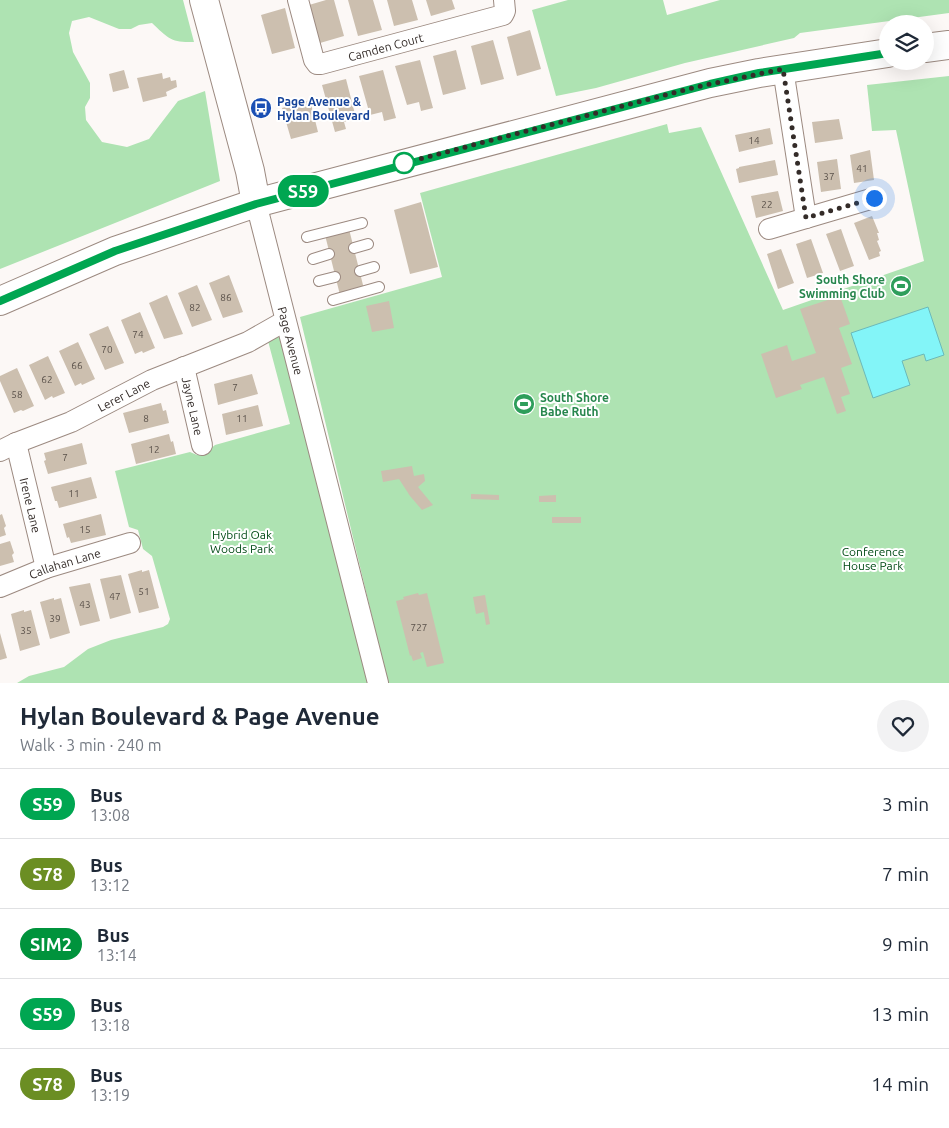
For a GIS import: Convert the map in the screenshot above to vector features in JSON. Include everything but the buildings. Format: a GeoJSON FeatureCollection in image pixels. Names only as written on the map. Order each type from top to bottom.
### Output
{"type":"FeatureCollection","features":[{"type":"Feature","properties":{"kind":"main road","name":"Page Avenue"},"geometry":{"type":"LineString","coordinates":[[204,0],[250,171],[256,204]]}},
{"type":"Feature","properties":{"kind":"main road"},"geometry":{"type":"LineString","coordinates":[[934,47],[949,45]]}},
{"type":"Feature","properties":{"kind":"main road"},"geometry":{"type":"LineString","coordinates":[[0,301],[115,251],[256,204],[692,88],[783,69],[879,54]]}},
{"type":"Feature","properties":{"kind":"street","name":"Camden Court"},"geometry":{"type":"LineString","coordinates":[[298,0],[314,60],[317,64],[502,15],[506,9],[504,0]]}},
{"type":"Feature","properties":{"kind":"street"},"geometry":{"type":"LineString","coordinates":[[783,69],[806,218]]}},
{"type":"Feature","properties":{"kind":"street"},"geometry":{"type":"LineString","coordinates":[[769,229],[874,198]]}},
{"type":"Feature","properties":{"kind":"street","name":"Page Avenue"},"geometry":{"type":"LineString","coordinates":[[256,204],[378,683]]}},
{"type":"Feature","properties":{"kind":"street","name":"Lerer Lane"},"geometry":{"type":"LineString","coordinates":[[8,447],[71,422],[152,380],[248,342],[285,321]]}},
{"type":"Feature","properties":{"kind":"street","name":"Jayne Lane"},"geometry":{"type":"LineString","coordinates":[[184,367],[202,445]]}},
{"type":"Feature","properties":{"kind":"street","name":"Irene Lane"},"geometry":{"type":"LineString","coordinates":[[8,447],[46,568]]}},
{"type":"Feature","properties":{"kind":"street","name":"Callahan Lane"},"geometry":{"type":"LineString","coordinates":[[0,587],[46,568],[130,543]]}},
{"type":"Feature","properties":{"kind":"lane"},"geometry":{"type":"LineString","coordinates":[[307,237],[362,223]]}},
{"type":"Feature","properties":{"kind":"lane"},"geometry":{"type":"LineString","coordinates":[[354,248],[368,244]]}},
{"type":"Feature","properties":{"kind":"lane"},"geometry":{"type":"LineString","coordinates":[[313,259],[329,254]]}},
{"type":"Feature","properties":{"kind":"lane"},"geometry":{"type":"LineString","coordinates":[[360,271],[374,267]]}},
{"type":"Feature","properties":{"kind":"lane"},"geometry":{"type":"LineString","coordinates":[[319,281],[335,277]]}},
{"type":"Feature","properties":{"kind":"lane"},"geometry":{"type":"LineString","coordinates":[[332,300],[379,287]]}},
{"type":"Feature","properties":{"kind":"green space"},"geometry":{"type":"Polygon","coordinates":[[[0,0],[183,0],[194,42],[180,42],[170,38],[152,23],[139,25],[131,29],[119,29],[89,17],[72,21],[69,33],[73,52],[90,83],[90,98],[85,107],[86,120],[102,142],[127,147],[149,139],[178,101],[205,91],[220,181],[0,269],[0,0]]]}},
{"type":"Feature","properties":{"kind":"green space"},"geometry":{"type":"Polygon","coordinates":[[[568,0],[663,0],[667,15],[720,0],[949,0],[949,13],[934,15],[879,15],[879,22],[800,33],[794,38],[685,63],[596,88],[556,96],[532,10],[568,0]]]}},
{"type":"Feature","properties":{"kind":"green space","name":"South Shore Babe Ruth"},"geometry":{"type":"Polygon","coordinates":[[[949,76],[949,683],[388,683],[300,317],[442,277],[420,193],[667,124],[669,133],[701,127],[783,310],[924,261],[896,130],[872,131],[867,85],[949,76]]]}},
{"type":"Feature","properties":{"kind":"green space","name":"Hybrid Oak Woods Park"},"geometry":{"type":"Polygon","coordinates":[[[282,331],[371,683],[17,683],[29,676],[64,667],[88,649],[111,640],[163,627],[168,624],[170,619],[152,556],[143,549],[138,530],[129,527],[115,471],[190,452],[203,455],[215,445],[290,424],[268,341],[282,331]]]}},
{"type":"Feature","properties":{"kind":"water"},"geometry":{"type":"Polygon","coordinates":[[[928,307],[944,355],[926,361],[924,354],[902,361],[910,385],[873,398],[851,333],[928,307]]]}},
{"type":"Feature","properties":{"kind":"bus line","name":"S59"},"geometry":{"type":"LineString","coordinates":[[0,301],[115,251],[168,232],[284,196],[505,136],[710,84],[759,73],[879,54]]}},
{"type":"Feature","properties":{"kind":"place","name":"Page Avenue & Hylan Boulevard"},"geometry":{"type":"Point","coordinates":[261,108]}},
{"type":"Feature","properties":{"kind":"place","name":"South Shore Swimming Club"},"geometry":{"type":"Point","coordinates":[901,286]}},
{"type":"Feature","properties":{"kind":"place","name":"South Shore Babe Ruth"},"geometry":{"type":"Point","coordinates":[524,404]}},
{"type":"Feature","properties":{"kind":"route"},"geometry":{"type":"LineString","coordinates":[[404,163],[736,77],[783,69],[806,218],[874,198]]}},
{"type":"Feature","properties":{"kind":"park label","name":"Conference House Park"},"geometry":{"type":"Point","coordinates":[873,558]}}]}
